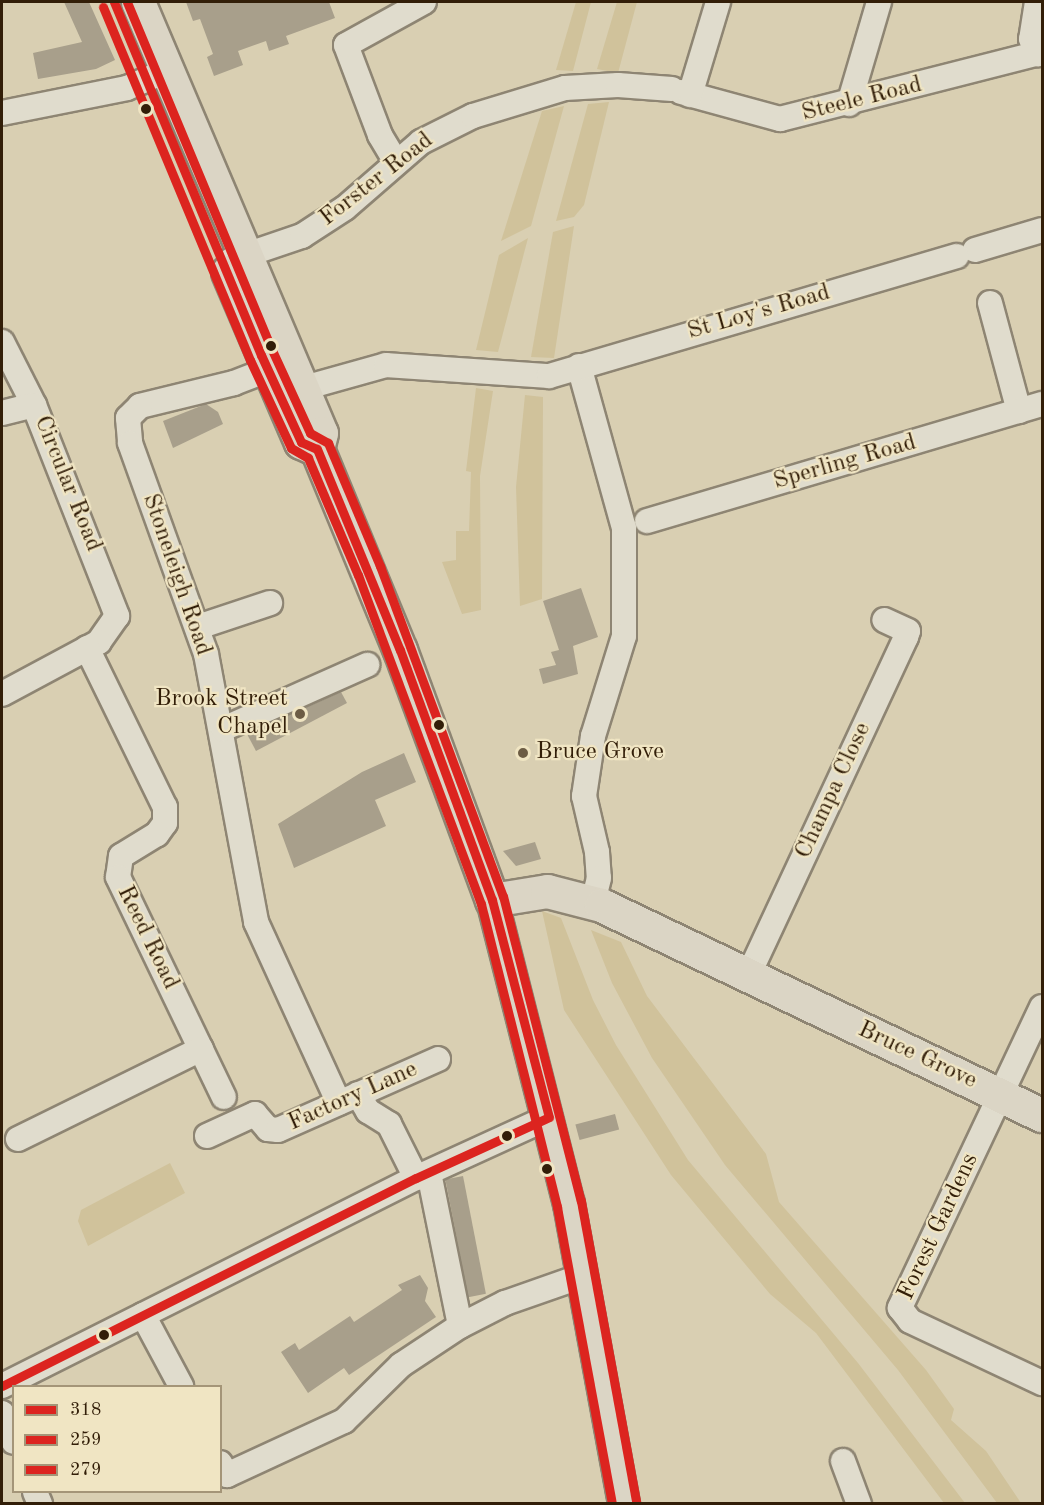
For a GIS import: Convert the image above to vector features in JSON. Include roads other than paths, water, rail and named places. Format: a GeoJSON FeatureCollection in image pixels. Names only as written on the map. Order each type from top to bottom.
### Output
{"type":"FeatureCollection","features":[{"type":"Feature","properties":{"kind":"highway"},"geometry":{"type":"LineString","coordinates":[[114,2],[156,75],[285,378],[321,433],[317,449],[404,661],[492,900]]}},
{"type":"Feature","properties":{"kind":"highway"},"geometry":{"type":"LineString","coordinates":[[138,2],[156,75]]}},
{"type":"Feature","properties":{"kind":"highway","name":"Bruce Grove"},"geometry":{"type":"LineString","coordinates":[[492,900],[547,891],[593,902],[1042,1115]]}},
{"type":"Feature","properties":{"kind":"main road"},"geometry":{"type":"LineString","coordinates":[[492,900],[549,1117],[582,1276],[624,1503]]}},
{"type":"Feature","properties":{"kind":"street"},"geometry":{"type":"LineString","coordinates":[[396,162],[380,135],[346,45],[424,2]]}},
{"type":"Feature","properties":{"kind":"street"},"geometry":{"type":"LineString","coordinates":[[681,92],[718,2]]}},
{"type":"Feature","properties":{"kind":"street"},"geometry":{"type":"LineString","coordinates":[[849,104],[879,2]]}},
{"type":"Feature","properties":{"kind":"street"},"geometry":{"type":"LineString","coordinates":[[1037,2],[1032,39],[1040,53]]}},
{"type":"Feature","properties":{"kind":"street","name":"Steele Road"},"geometry":{"type":"LineString","coordinates":[[681,92],[780,119],[849,104],[1040,53]]}},
{"type":"Feature","properties":{"kind":"street"},"geometry":{"type":"LineString","coordinates":[[2,113],[156,75]]}},
{"type":"Feature","properties":{"kind":"street","name":"Forster Road"},"geometry":{"type":"LineString","coordinates":[[234,259],[302,236],[345,208],[396,162],[443,130],[546,91],[599,85],[681,92]]}},
{"type":"Feature","properties":{"kind":"street","name":"St Loy's Road"},"geometry":{"type":"LineString","coordinates":[[285,378],[386,365],[538,376],[579,366],[1042,230]]}},
{"type":"Feature","properties":{"kind":"street"},"geometry":{"type":"LineString","coordinates":[[990,303],[1017,403]]}},
{"type":"Feature","properties":{"kind":"street","name":"Circular Road"},"geometry":{"type":"LineString","coordinates":[[2,342],[34,405],[117,608],[112,630],[87,648]]}},
{"type":"Feature","properties":{"kind":"street"},"geometry":{"type":"LineString","coordinates":[[579,366],[624,528],[624,636],[593,736],[584,796],[597,852],[599,878],[593,902]]}},
{"type":"Feature","properties":{"kind":"street","name":"Stoneleigh Road"},"geometry":{"type":"LineString","coordinates":[[285,378],[234,383],[149,403],[128,418],[130,443],[198,627],[223,729],[254,915],[349,1098],[389,1124],[422,1175],[460,1326]]}},
{"type":"Feature","properties":{"kind":"street","name":"Sperling Road"},"geometry":{"type":"LineString","coordinates":[[647,521],[1017,403],[1042,404]]}},
{"type":"Feature","properties":{"kind":"street"},"geometry":{"type":"LineString","coordinates":[[2,413],[34,405]]}},
{"type":"Feature","properties":{"kind":"street"},"geometry":{"type":"LineString","coordinates":[[198,627],[270,603]]}},
{"type":"Feature","properties":{"kind":"street","name":"Champa Close"},"geometry":{"type":"LineString","coordinates":[[748,976],[906,637],[908,631],[884,620]]}},
{"type":"Feature","properties":{"kind":"street"},"geometry":{"type":"LineString","coordinates":[[2,694],[87,648]]}},
{"type":"Feature","properties":{"kind":"street","name":"Reed Road"},"geometry":{"type":"LineString","coordinates":[[87,648],[165,807],[161,830],[121,856],[118,877],[224,1097]]}},
{"type":"Feature","properties":{"kind":"street"},"geometry":{"type":"LineString","coordinates":[[223,729],[367,665]]}},
{"type":"Feature","properties":{"kind":"street"},"geometry":{"type":"LineString","coordinates":[[1001,1095],[1042,1007]]}},
{"type":"Feature","properties":{"kind":"street"},"geometry":{"type":"LineString","coordinates":[[18,1139],[201,1050]]}},
{"type":"Feature","properties":{"kind":"street","name":"Factory Lane"},"geometry":{"type":"LineString","coordinates":[[207,1136],[255,1114],[268,1129],[278,1130],[438,1059]]}},
{"type":"Feature","properties":{"kind":"street","name":"Forest Gardens"},"geometry":{"type":"LineString","coordinates":[[1001,1095],[900,1308],[910,1321],[1042,1383]]}},
{"type":"Feature","properties":{"kind":"street"},"geometry":{"type":"LineString","coordinates":[[2,1386],[422,1175],[549,1117]]}},
{"type":"Feature","properties":{"kind":"street"},"geometry":{"type":"LineString","coordinates":[[224,1469],[353,1416],[401,1365],[460,1326],[506,1303],[582,1276]]}},
{"type":"Feature","properties":{"kind":"street"},"geometry":{"type":"LineString","coordinates":[[143,1315],[179,1385]]}},
{"type":"Feature","properties":{"kind":"street"},"geometry":{"type":"LineString","coordinates":[[2,1413],[12,1437]]}},
{"type":"Feature","properties":{"kind":"street"},"geometry":{"type":"LineString","coordinates":[[843,1461],[859,1503]]}},
{"type":"Feature","properties":{"kind":"place","name":"Brook Street Chapel"},"geometry":{"type":"Point","coordinates":[300,714]}},
{"type":"Feature","properties":{"kind":"place","name":"Bruce Grove"},"geometry":{"type":"Point","coordinates":[523,753]}}]}
